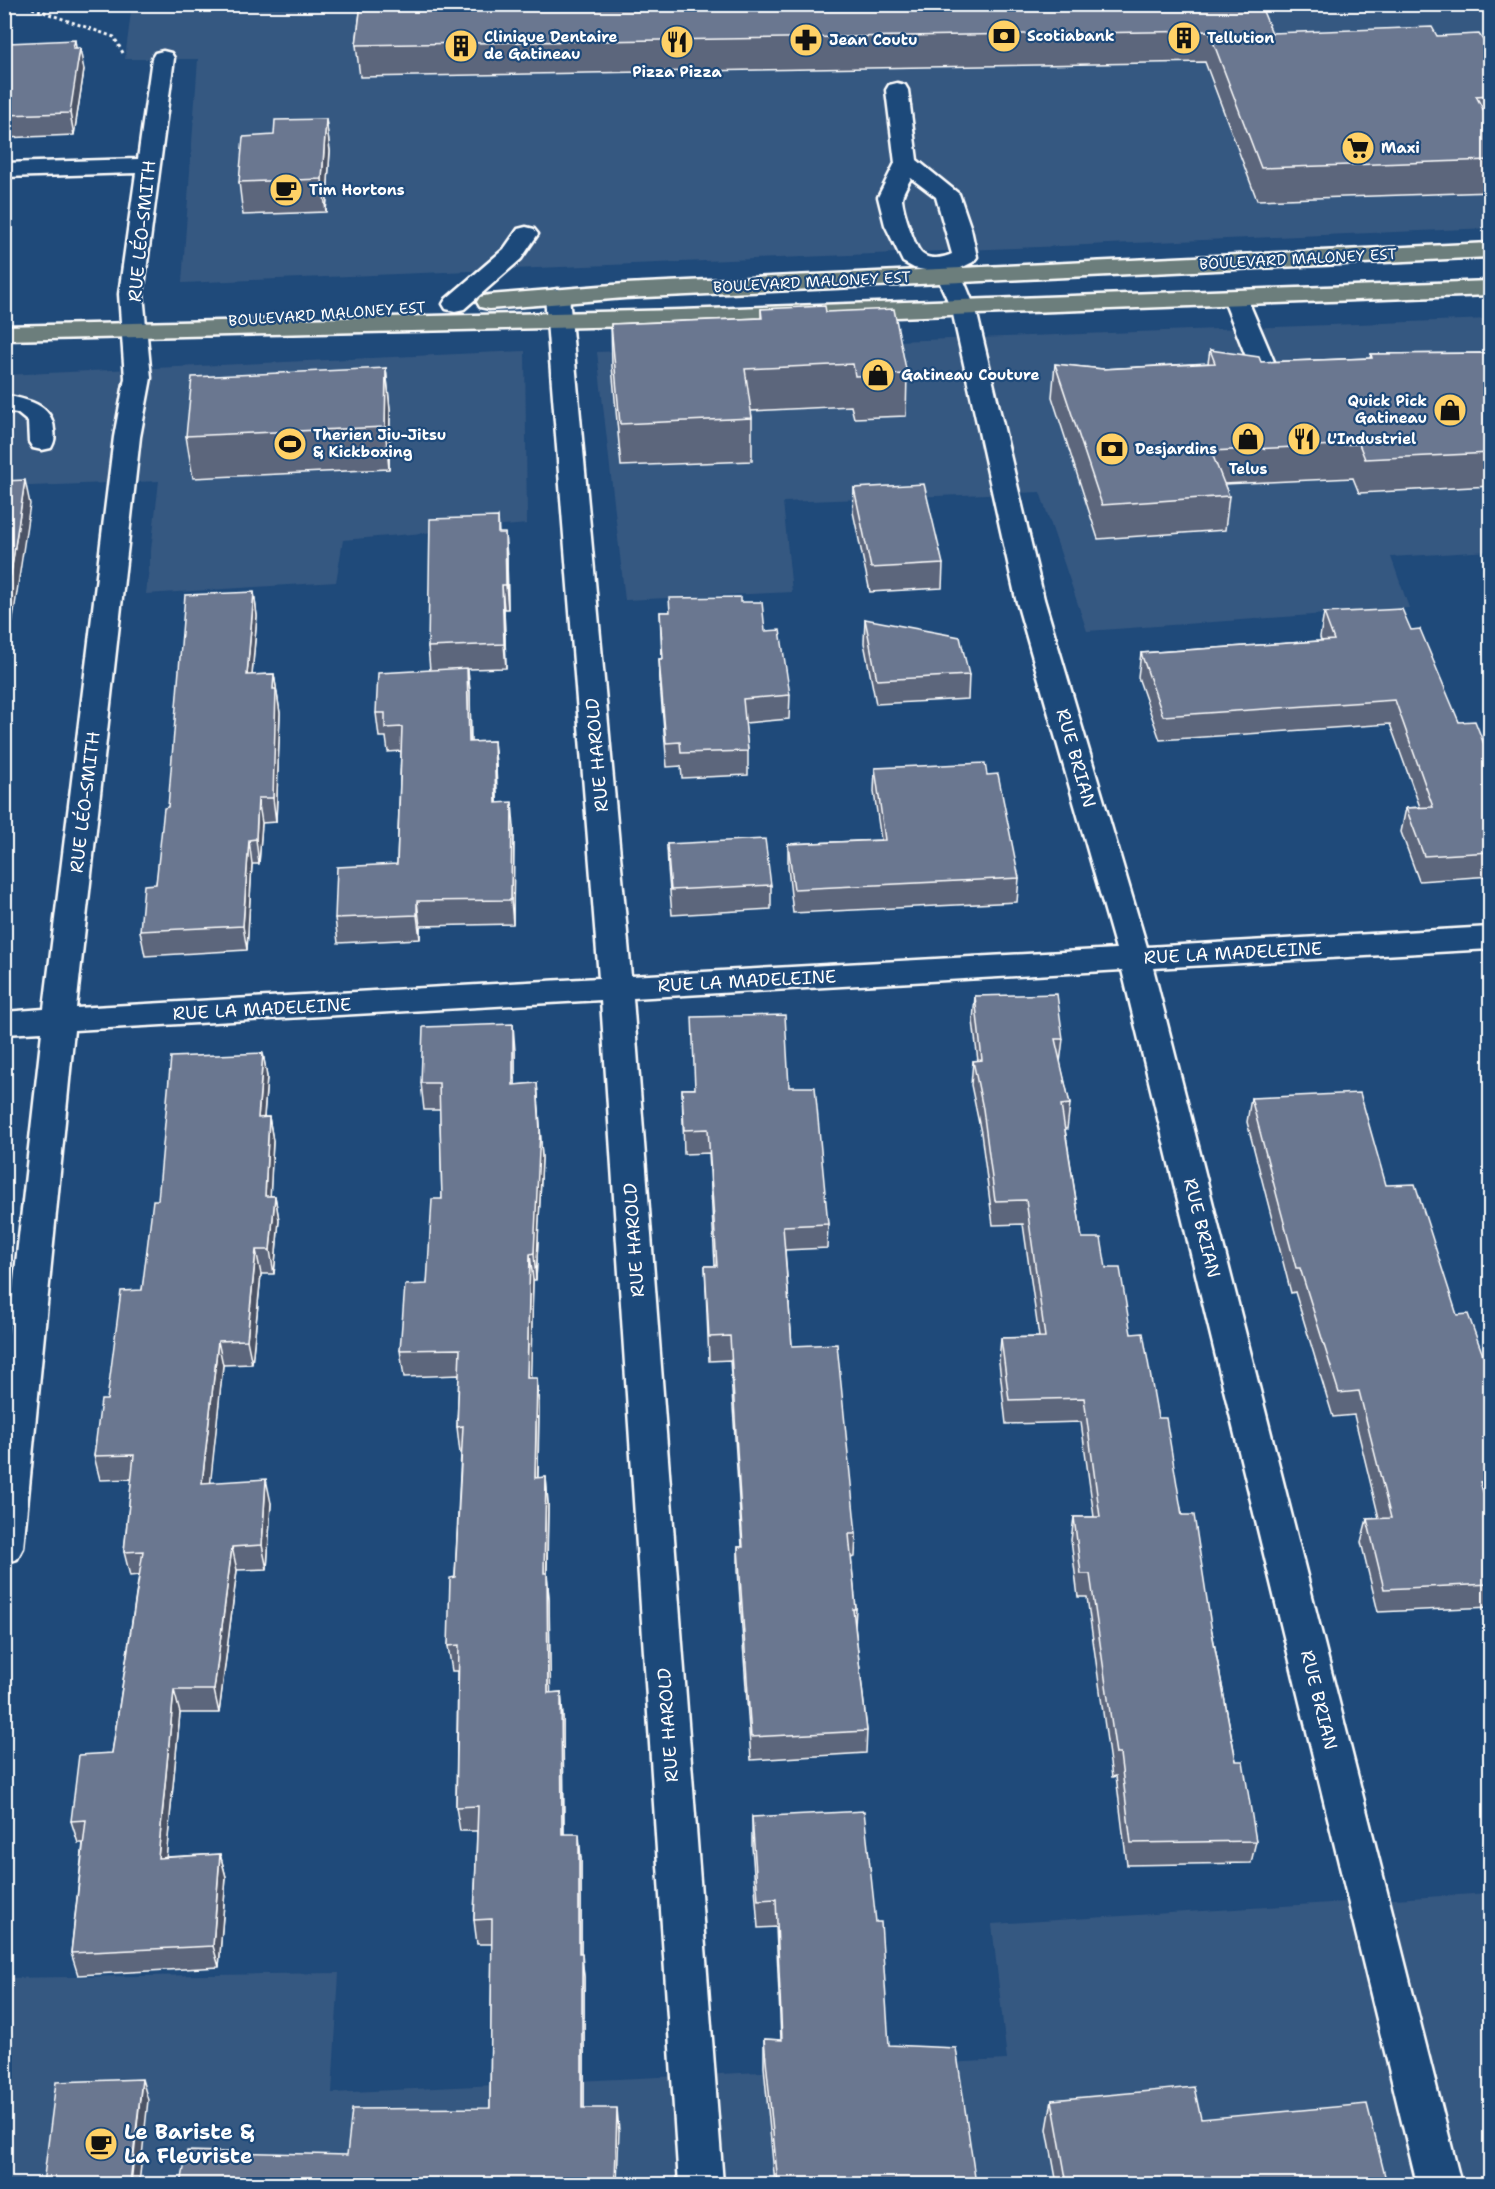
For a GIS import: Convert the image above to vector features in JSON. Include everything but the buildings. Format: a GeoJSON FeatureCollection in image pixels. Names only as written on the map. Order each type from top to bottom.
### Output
{"type":"FeatureCollection","features":[{"type":"Feature","properties":{"kind":"main road","name":"BOULEVARD MALONEY EST"},"geometry":{"type":"LineString","coordinates":[[4,333],[559,309],[636,291],[947,271],[1491,249]]}},
{"type":"Feature","properties":{"kind":"main road","name":"BOULEVARD MALONEY EST"},"geometry":{"type":"LineString","coordinates":[[135,328],[455,304],[559,309],[964,310],[1491,288]]}},
{"type":"Feature","properties":{"kind":"street","name":"RUE LÉO-SMITH"},"geometry":{"type":"LineString","coordinates":[[4,1548],[59,1020],[126,449],[138,378],[131,294],[163,58]]}},
{"type":"Feature","properties":{"kind":"street"},"geometry":{"type":"LineString","coordinates":[[897,90],[906,163],[890,197],[897,225],[910,257],[922,264],[947,271],[965,257],[947,194],[906,163]]}},
{"type":"Feature","properties":{"kind":"street"},"geometry":{"type":"LineString","coordinates":[[4,170],[149,166]]}},
{"type":"Feature","properties":{"kind":"street"},"geometry":{"type":"LineString","coordinates":[[455,304],[513,254],[526,234]]}},
{"type":"Feature","properties":{"kind":"street","name":"RUE BRIAN"},"geometry":{"type":"LineString","coordinates":[[947,271],[964,310],[1030,599],[1135,959],[1439,2184]]}},
{"type":"Feature","properties":{"kind":"street"},"geometry":{"type":"LineString","coordinates":[[1235,298],[1262,364]]}},
{"type":"Feature","properties":{"kind":"street","name":"RUE HAROLD"},"geometry":{"type":"LineString","coordinates":[[559,309],[616,988],[701,2184]]}},
{"type":"Feature","properties":{"kind":"street"},"geometry":{"type":"LineString","coordinates":[[4,403],[25,407],[41,420],[42,442]]}},
{"type":"Feature","properties":{"kind":"street","name":"RUE LA MADELEINE"},"geometry":{"type":"LineString","coordinates":[[4,1023],[1491,938]]}},
{"type":"Feature","properties":{"kind":"path"},"geometry":{"type":"LineString","coordinates":[[21,4],[114,37],[129,61]]}},
{"type":"Feature","properties":{"kind":"shaded area"},"geometry":{"type":"Polygon","coordinates":[[[132,4],[1490,5],[1490,228],[182,283],[198,59],[125,59],[132,4]]]}},
{"type":"Feature","properties":{"kind":"shaded area"},"geometry":{"type":"Polygon","coordinates":[[[1490,319],[1490,551],[1391,557],[1409,608],[1087,631],[1040,492],[783,502],[792,592],[625,600],[597,352],[1490,319]]]}},
{"type":"Feature","properties":{"kind":"shaded area"},"geometry":{"type":"Polygon","coordinates":[[[525,351],[527,524],[343,540],[336,582],[146,594],[159,481],[5,487],[4,375],[525,351]]]}},
{"type":"Feature","properties":{"kind":"shaded area"},"geometry":{"type":"Polygon","coordinates":[[[1490,1893],[1490,2184],[5,2184],[4,1978],[339,1973],[332,2093],[1007,2060],[992,1924],[1490,1893]]]}},
{"type":"Feature","properties":{"kind":"place","name":"Scotiabank"},"geometry":{"type":"Point","coordinates":[1004,36]}},
{"type":"Feature","properties":{"kind":"place","name":"Tellution"},"geometry":{"type":"Point","coordinates":[1184,38]}},
{"type":"Feature","properties":{"kind":"place","name":"Jean Coutu"},"geometry":{"type":"Point","coordinates":[806,40]}},
{"type":"Feature","properties":{"kind":"place","name":"Pizza Pizza"},"geometry":{"type":"Point","coordinates":[677,42]}},
{"type":"Feature","properties":{"kind":"place","name":"Clinique Dentaire de Gatineau"},"geometry":{"type":"Point","coordinates":[461,46]}},
{"type":"Feature","properties":{"kind":"place","name":"Maxi"},"geometry":{"type":"Point","coordinates":[1358,148]}},
{"type":"Feature","properties":{"kind":"place","name":"Tim Hortons"},"geometry":{"type":"Point","coordinates":[286,190]}},
{"type":"Feature","properties":{"kind":"place","name":"Gatineau Couture"},"geometry":{"type":"Point","coordinates":[878,375]}},
{"type":"Feature","properties":{"kind":"place","name":"Quick Pick Gatineau"},"geometry":{"type":"Point","coordinates":[1450,410]}},
{"type":"Feature","properties":{"kind":"place","name":"Telus"},"geometry":{"type":"Point","coordinates":[1248,439]}},
{"type":"Feature","properties":{"kind":"place","name":"L'Industriel"},"geometry":{"type":"Point","coordinates":[1304,439]}},
{"type":"Feature","properties":{"kind":"place","name":"Therien Jiu-Jitsu & Kickboxing"},"geometry":{"type":"Point","coordinates":[290,444]}},
{"type":"Feature","properties":{"kind":"place","name":"Desjardins"},"geometry":{"type":"Point","coordinates":[1112,449]}},
{"type":"Feature","properties":{"kind":"place","name":"Le Bariste & La Fleuriste"},"geometry":{"type":"Point","coordinates":[101,2144]}}]}
